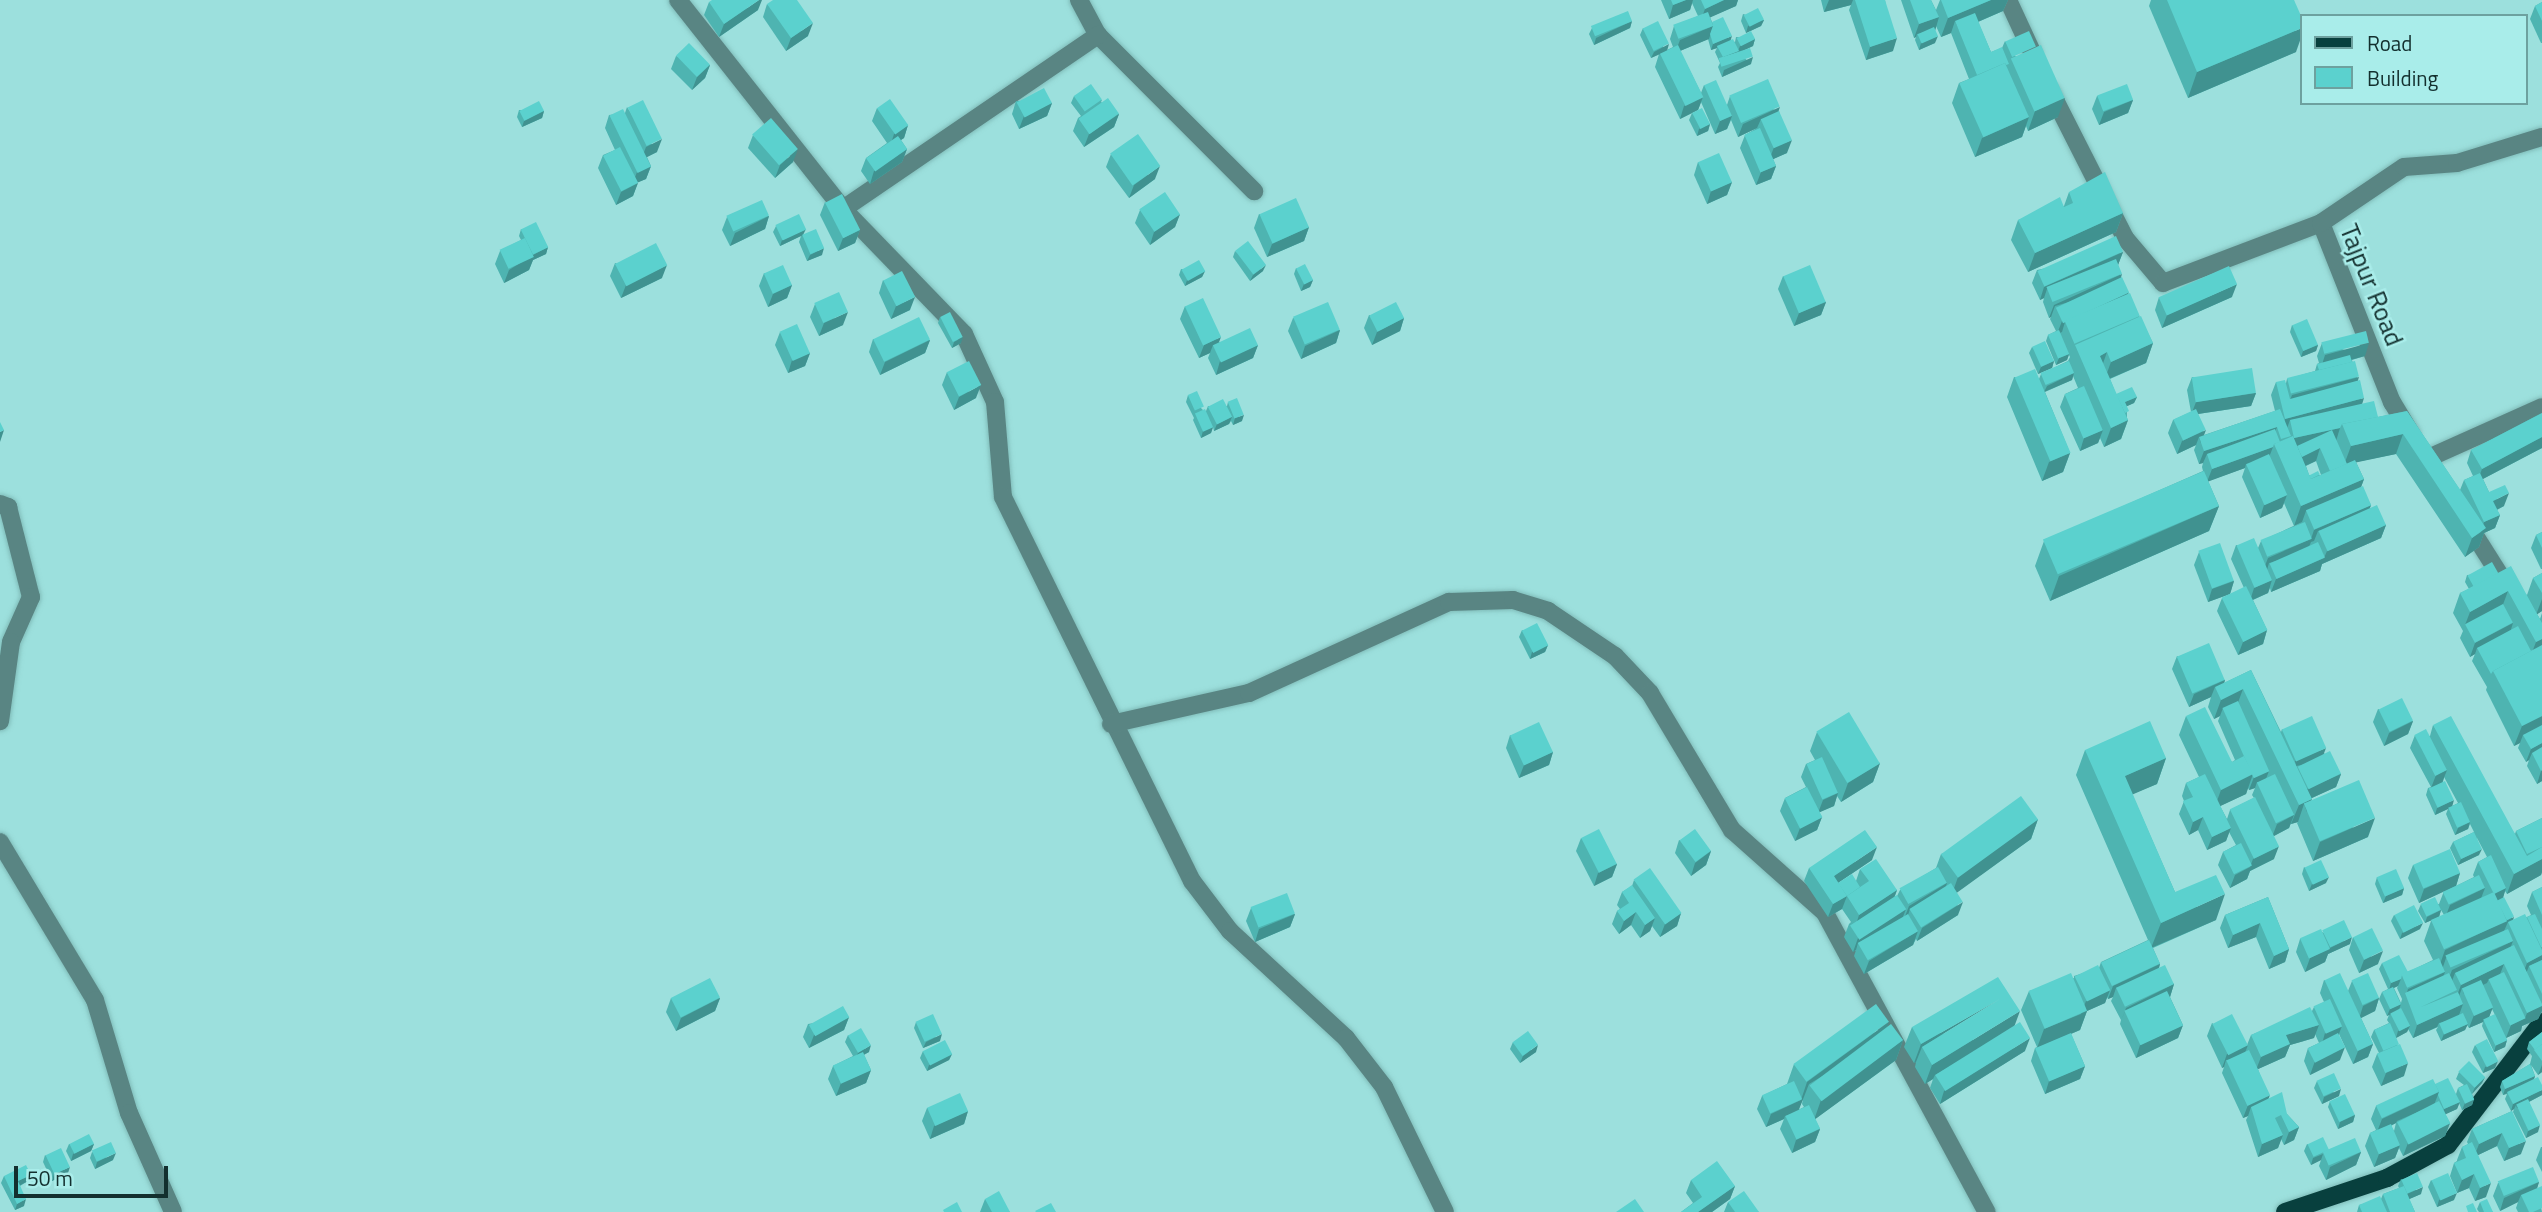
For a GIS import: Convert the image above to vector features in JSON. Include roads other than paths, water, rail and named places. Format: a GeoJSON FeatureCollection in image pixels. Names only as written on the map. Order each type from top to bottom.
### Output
{"type":"FeatureCollection","features":[{"type":"Feature","properties":{"kind":"main road"},"geometry":{"type":"LineString","coordinates":[[2285,1212],[2387,1178],[2448,1145],[2542,1022]]}},
{"type":"Feature","properties":{"kind":"street"},"geometry":{"type":"LineString","coordinates":[[678,0],[843,209],[953,321],[975,353],[995,402],[1003,497],[1111,724],[1205,902],[1286,988],[1346,1038],[1384,1087],[1445,1212]]}},
{"type":"Feature","properties":{"kind":"street"},"geometry":{"type":"LineString","coordinates":[[1079,0],[1098,35],[1254,191]]}},
{"type":"Feature","properties":{"kind":"street","name":"Tajpur Road"},"geometry":{"type":"LineString","coordinates":[[2008,0],[2125,239],[2156,280],[2173,281],[2320,223],[2392,402],[2441,481]]}},
{"type":"Feature","properties":{"kind":"street"},"geometry":{"type":"LineString","coordinates":[[843,209],[1098,35]]}},
{"type":"Feature","properties":{"kind":"street"},"geometry":{"type":"LineString","coordinates":[[2320,223],[2404,167],[2457,163],[2542,137]]}},
{"type":"Feature","properties":{"kind":"street"},"geometry":{"type":"LineString","coordinates":[[2426,458],[2542,407]]}},
{"type":"Feature","properties":{"kind":"street"},"geometry":{"type":"LineString","coordinates":[[0,504],[8,507],[31,597],[11,642],[0,721]]}},
{"type":"Feature","properties":{"kind":"street"},"geometry":{"type":"LineString","coordinates":[[2455,504],[2521,608]]}},
{"type":"Feature","properties":{"kind":"street"},"geometry":{"type":"LineString","coordinates":[[1111,724],[1249,693],[1450,602],[1513,600],[1548,611],[1615,656],[1650,693],[1732,830],[1825,913],[1987,1212]]}},
{"type":"Feature","properties":{"kind":"street"},"geometry":{"type":"LineString","coordinates":[[0,842],[95,1000],[129,1113],[173,1212]]}}]}
